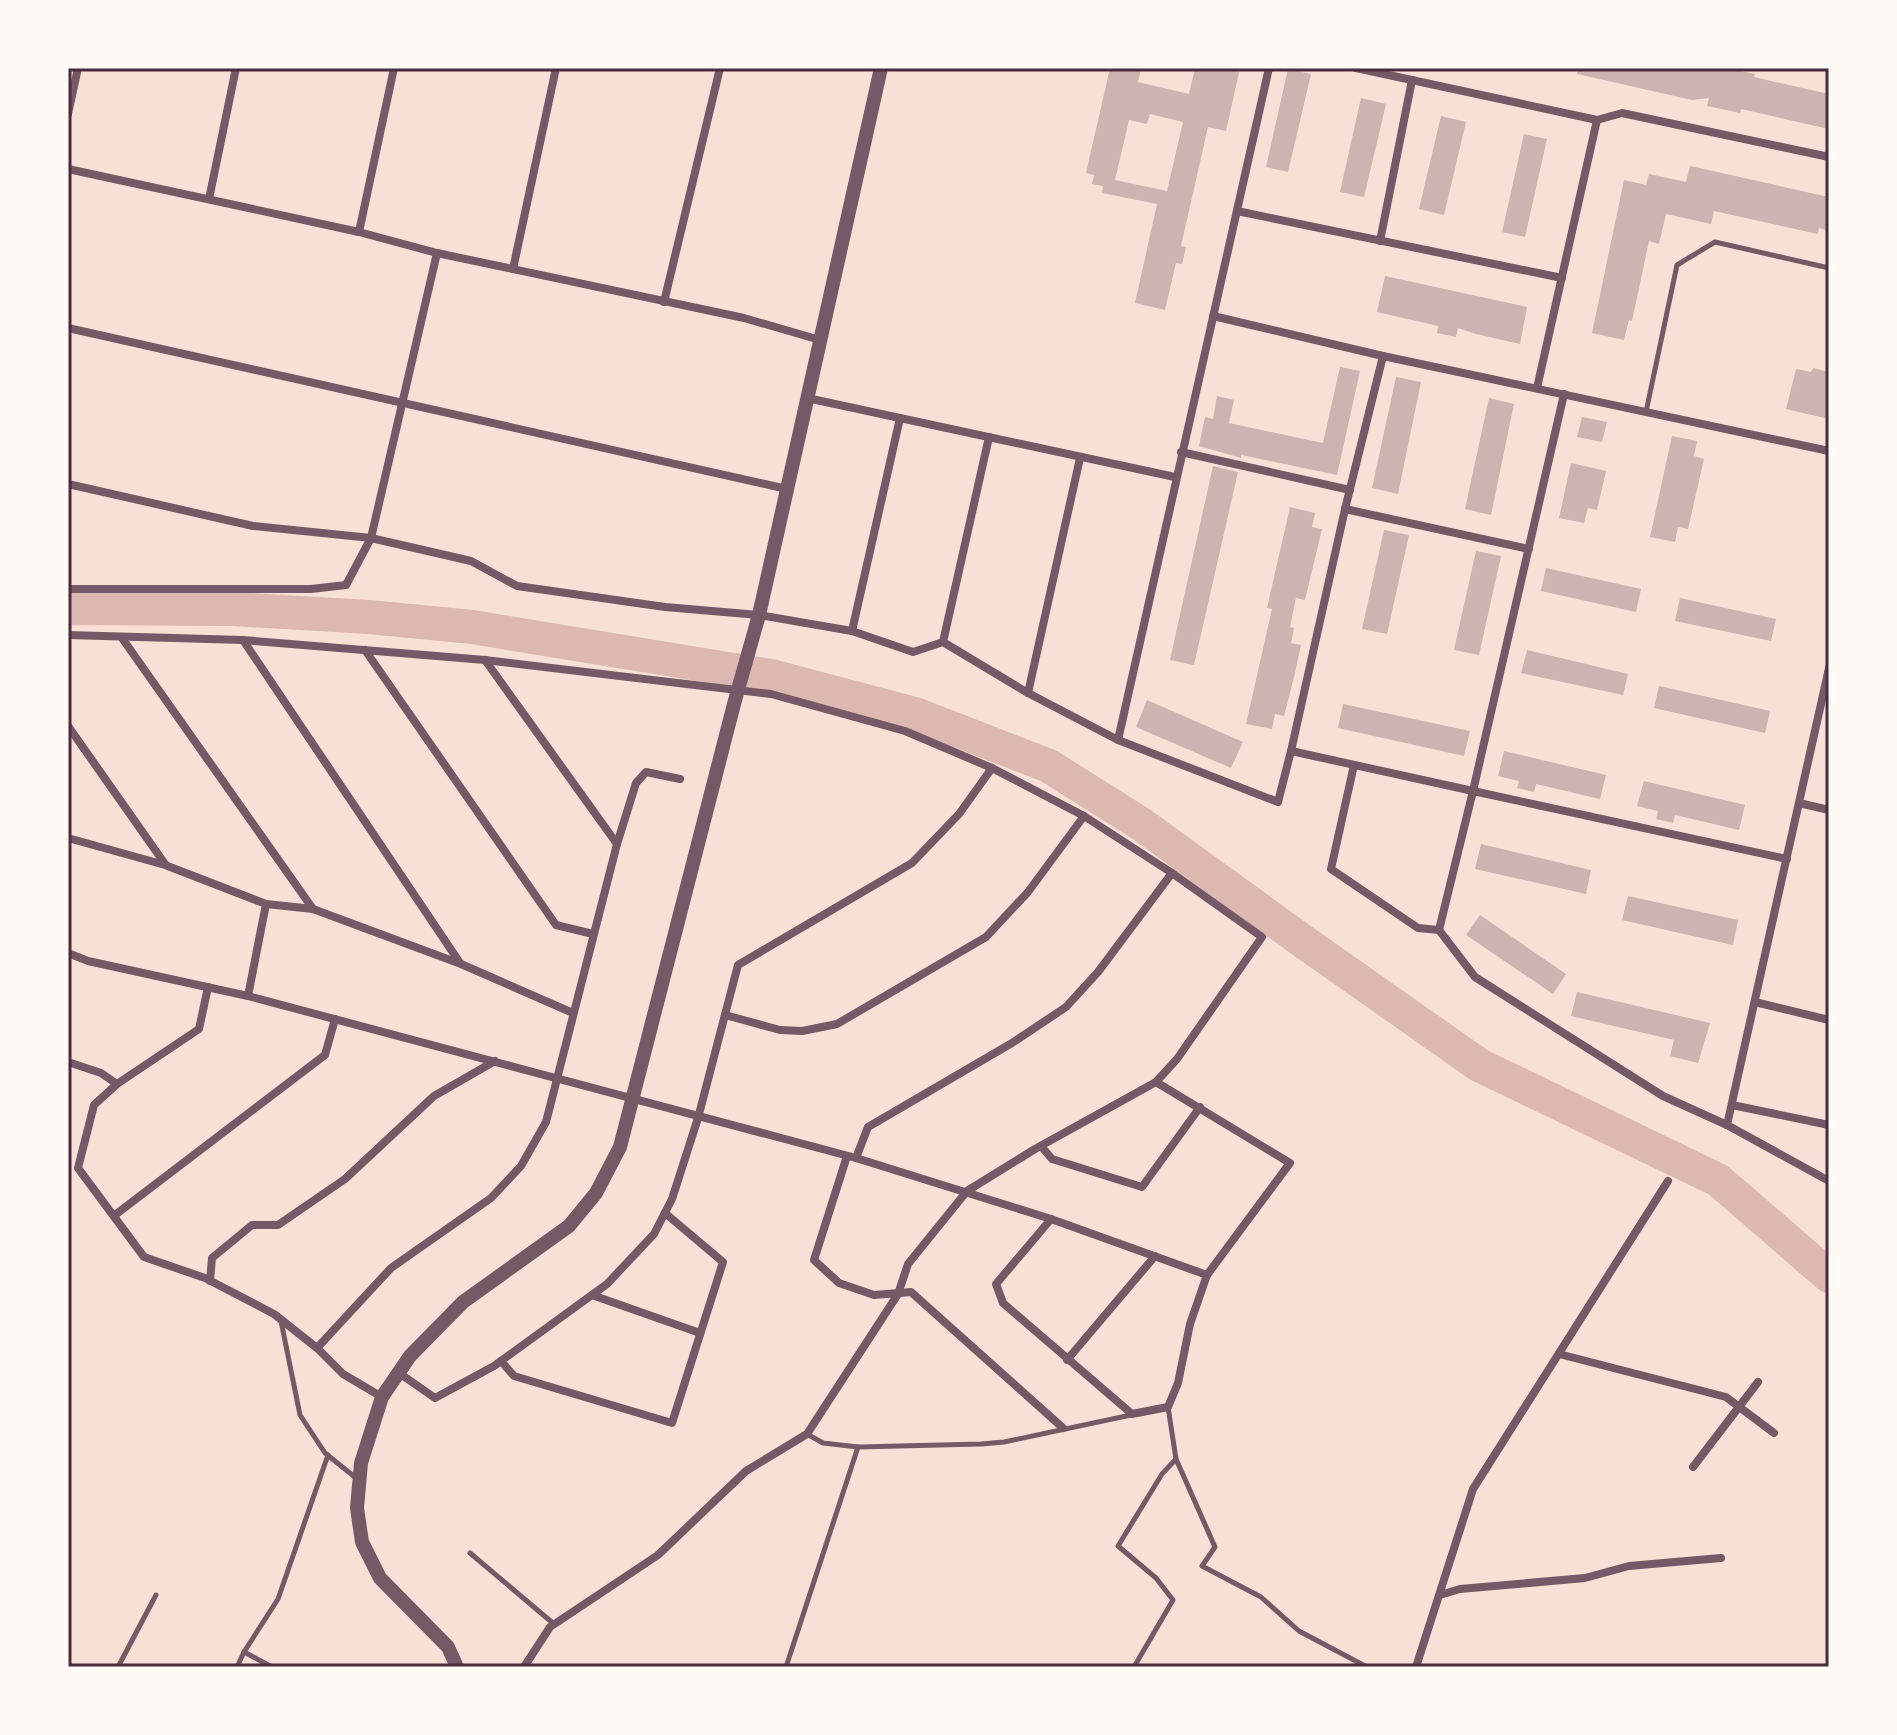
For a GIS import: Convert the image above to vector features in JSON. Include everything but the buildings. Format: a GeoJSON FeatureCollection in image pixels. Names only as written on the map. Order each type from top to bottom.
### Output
{"type":"FeatureCollection","features":[{"type":"Feature","properties":{"kind":"street"},"geometry":{"type":"LineString","coordinates":[[68,114],[78,68]]}},
{"type":"Feature","properties":{"kind":"street"},"geometry":{"type":"LineString","coordinates":[[209,199],[236,68]]}},
{"type":"Feature","properties":{"kind":"street"},"geometry":{"type":"LineString","coordinates":[[359,232],[394,68]]}},
{"type":"Feature","properties":{"kind":"street"},"geometry":{"type":"LineString","coordinates":[[513,269],[556,68]]}},
{"type":"Feature","properties":{"kind":"street"},"geometry":{"type":"LineString","coordinates":[[664,302],[720,68]]}},
{"type":"Feature","properties":{"kind":"street"},"geometry":{"type":"LineString","coordinates":[[457,1667],[448,1647],[380,1578],[362,1542],[357,1508],[361,1463],[382,1397],[410,1356],[463,1302],[569,1226],[596,1193],[620,1147],[759,615],[881,68]]}},
{"type":"Feature","properties":{"kind":"street"},"geometry":{"type":"LineString","coordinates":[[1118,740],[1269,68]]}},
{"type":"Feature","properties":{"kind":"street"},"geometry":{"type":"LineString","coordinates":[[1356,68],[1597,120],[1622,113],[1829,157]]}},
{"type":"Feature","properties":{"kind":"street"},"geometry":{"type":"LineString","coordinates":[[1380,241],[1412,80]]}},
{"type":"Feature","properties":{"kind":"street"},"geometry":{"type":"LineString","coordinates":[[1537,388],[1597,120]]}},
{"type":"Feature","properties":{"kind":"street"},"geometry":{"type":"LineString","coordinates":[[68,169],[359,232],[437,253],[744,318],[820,340]]}},
{"type":"Feature","properties":{"kind":"street"},"geometry":{"type":"LineString","coordinates":[[1237,211],[1562,278]]}},
{"type":"Feature","properties":{"kind":"street"},"geometry":{"type":"LineString","coordinates":[[68,589],[311,589],[346,585],[371,538],[437,253]]}},
{"type":"Feature","properties":{"kind":"street"},"geometry":{"type":"LineString","coordinates":[[1213,316],[1383,356],[1829,451]]}},
{"type":"Feature","properties":{"kind":"street"},"geometry":{"type":"LineString","coordinates":[[68,328],[787,489]]}},
{"type":"Feature","properties":{"kind":"street"},"geometry":{"type":"LineString","coordinates":[[68,484],[253,526],[371,538],[471,561],[517,586],[665,607],[759,615],[852,631],[913,652],[943,642],[1028,693],[1118,740],[1278,802],[1383,356]]}},
{"type":"Feature","properties":{"kind":"street"},"geometry":{"type":"LineString","coordinates":[[1439,930],[1564,394]]}},
{"type":"Feature","properties":{"kind":"street"},"geometry":{"type":"LineString","coordinates":[[807,398],[1175,477]]}},
{"type":"Feature","properties":{"kind":"street"},"geometry":{"type":"LineString","coordinates":[[852,631],[900,418]]}},
{"type":"Feature","properties":{"kind":"street"},"geometry":{"type":"LineString","coordinates":[[943,642],[989,437]]}},
{"type":"Feature","properties":{"kind":"street"},"geometry":{"type":"LineString","coordinates":[[1181,452],[1350,490]]}},
{"type":"Feature","properties":{"kind":"street"},"geometry":{"type":"LineString","coordinates":[[1028,693],[1080,458]]}},
{"type":"Feature","properties":{"kind":"street"},"geometry":{"type":"LineString","coordinates":[[1345,509],[1529,549]]}},
{"type":"Feature","properties":{"kind":"street"},"geometry":{"type":"LineString","coordinates":[[68,635],[243,640],[485,660],[771,694],[905,731],[992,768],[1084,816],[1262,937],[1177,1059],[1156,1082],[967,1191],[908,1264],[898,1294],[807,1434],[746,1471],[658,1555],[554,1624],[524,1667]]}},
{"type":"Feature","properties":{"kind":"street"},"geometry":{"type":"LineString","coordinates":[[122,638],[313,909]]}},
{"type":"Feature","properties":{"kind":"street"},"geometry":{"type":"LineString","coordinates":[[243,640],[461,964]]}},
{"type":"Feature","properties":{"kind":"street"},"geometry":{"type":"LineString","coordinates":[[365,650],[556,925],[593,934]]}},
{"type":"Feature","properties":{"kind":"street"},"geometry":{"type":"LineString","coordinates":[[485,660],[617,844]]}},
{"type":"Feature","properties":{"kind":"street"},"geometry":{"type":"LineString","coordinates":[[1727,1125],[1829,668]]}},
{"type":"Feature","properties":{"kind":"street"},"geometry":{"type":"LineString","coordinates":[[68,726],[165,865]]}},
{"type":"Feature","properties":{"kind":"street"},"geometry":{"type":"LineString","coordinates":[[1291,751],[1787,859]]}},
{"type":"Feature","properties":{"kind":"street"},"geometry":{"type":"LineString","coordinates":[[1354,765],[1331,869],[1418,928],[1439,930],[1475,977],[1663,1096],[1727,1125],[1829,1181]]}},
{"type":"Feature","properties":{"kind":"street"},"geometry":{"type":"LineString","coordinates":[[399,1373],[435,1398],[501,1361],[607,1284],[654,1234],[672,1199],[698,1118],[738,965],[912,863],[959,814],[992,768]]}},
{"type":"Feature","properties":{"kind":"street"},"geometry":{"type":"LineString","coordinates":[[317,1348],[391,1268],[491,1198],[521,1166],[546,1122],[593,934],[636,783],[646,772],[680,779]]}},
{"type":"Feature","properties":{"kind":"street"},"geometry":{"type":"LineString","coordinates":[[1799,803],[1829,810]]}},
{"type":"Feature","properties":{"kind":"street"},"geometry":{"type":"LineString","coordinates":[[725,1015],[780,1030],[802,1031],[837,1024],[986,937],[1028,892],[1084,816]]}},
{"type":"Feature","properties":{"kind":"street"},"geometry":{"type":"LineString","coordinates":[[68,838],[165,865],[266,904],[313,909],[461,964],[573,1013]]}},
{"type":"Feature","properties":{"kind":"street"},"geometry":{"type":"LineString","coordinates":[[1063,1428],[911,1292],[874,1295],[839,1283],[814,1260],[851,1157],[868,1127],[1012,1043],[1066,1007],[1098,972],[1172,873]]}},
{"type":"Feature","properties":{"kind":"street"},"geometry":{"type":"LineString","coordinates":[[248,996],[266,904]]}},
{"type":"Feature","properties":{"kind":"street"},"geometry":{"type":"LineString","coordinates":[[68,953],[88,961],[248,996],[851,1157],[967,1191],[1207,1275]]}},
{"type":"Feature","properties":{"kind":"street"},"geometry":{"type":"LineString","coordinates":[[208,987],[199,1029],[117,1084],[94,1105],[78,1168],[144,1257],[210,1281],[281,1319],[343,1374],[382,1397]]}},
{"type":"Feature","properties":{"kind":"street"},"geometry":{"type":"LineString","coordinates":[[1755,1002],[1829,1020]]}},
{"type":"Feature","properties":{"kind":"street"},"geometry":{"type":"LineString","coordinates":[[115,1215],[325,1055],[335,1019]]}},
{"type":"Feature","properties":{"kind":"street"},"geometry":{"type":"LineString","coordinates":[[210,1281],[212,1258],[252,1225],[278,1225],[345,1179],[434,1096],[495,1061]]}},
{"type":"Feature","properties":{"kind":"street"},"geometry":{"type":"LineString","coordinates":[[68,1062],[101,1073],[117,1084]]}},
{"type":"Feature","properties":{"kind":"street"},"geometry":{"type":"LineString","coordinates":[[1051,1219],[996,1284],[1003,1303],[1132,1414],[1168,1407],[1178,1383],[1190,1324],[1207,1275],[1290,1163],[1156,1082]]}},
{"type":"Feature","properties":{"kind":"street"},"geometry":{"type":"LineString","coordinates":[[1732,1105],[1829,1125]]}},
{"type":"Feature","properties":{"kind":"street"},"geometry":{"type":"LineString","coordinates":[[1041,1146],[1052,1159],[1142,1187],[1200,1107]]}},
{"type":"Feature","properties":{"kind":"street"},"geometry":{"type":"LineString","coordinates":[[1416,1667],[1473,1489],[1668,1181]]}},
{"type":"Feature","properties":{"kind":"street"},"geometry":{"type":"LineString","coordinates":[[501,1361],[514,1376],[672,1423],[723,1262],[665,1213]]}},
{"type":"Feature","properties":{"kind":"street"},"geometry":{"type":"LineString","coordinates":[[1067,1360],[1155,1256]]}},
{"type":"Feature","properties":{"kind":"street"},"geometry":{"type":"LineString","coordinates":[[592,1295],[700,1333]]}},
{"type":"Feature","properties":{"kind":"street"},"geometry":{"type":"LineString","coordinates":[[1559,1354],[1726,1397],[1774,1433]]}},
{"type":"Feature","properties":{"kind":"street"},"geometry":{"type":"LineString","coordinates":[[1693,1467],[1758,1382]]}},
{"type":"Feature","properties":{"kind":"street"},"geometry":{"type":"LineString","coordinates":[[1440,1595],[1460,1589],[1585,1578],[1629,1566],[1721,1558]]}},
{"type":"Feature","properties":{"kind":"lane"},"geometry":{"type":"LineString","coordinates":[[1646,412],[1677,265],[1715,242],[1829,268]]}},
{"type":"Feature","properties":{"kind":"lane"},"geometry":{"type":"LineString","coordinates":[[281,1319],[300,1415],[328,1455],[360,1482]]}},
{"type":"Feature","properties":{"kind":"lane"},"geometry":{"type":"LineString","coordinates":[[1168,1407],[1176,1459],[1215,1547],[1202,1566],[1261,1597],[1299,1631],[1367,1667]]}},
{"type":"Feature","properties":{"kind":"lane"},"geometry":{"type":"LineString","coordinates":[[807,1434],[823,1443],[858,1447],[981,1444],[1004,1442],[1132,1414]]}},
{"type":"Feature","properties":{"kind":"lane"},"geometry":{"type":"LineString","coordinates":[[786,1667],[858,1447]]}},
{"type":"Feature","properties":{"kind":"lane"},"geometry":{"type":"LineString","coordinates":[[237,1667],[278,1599],[328,1455]]}},
{"type":"Feature","properties":{"kind":"lane"},"geometry":{"type":"LineString","coordinates":[[1134,1667],[1173,1600],[1156,1578],[1118,1546],[1162,1474],[1176,1459]]}},
{"type":"Feature","properties":{"kind":"lane"},"geometry":{"type":"LineString","coordinates":[[470,1553],[554,1624]]}},
{"type":"Feature","properties":{"kind":"lane"},"geometry":{"type":"LineString","coordinates":[[118,1667],[156,1595]]}},
{"type":"Feature","properties":{"kind":"lane"},"geometry":{"type":"LineString","coordinates":[[244,1652],[272,1667]]}},
{"type":"Feature","properties":{"kind":"waterway"},"geometry":{"type":"LineString","coordinates":[[68,608],[233,609],[472,627],[771,676],[918,715],[1049,766],[1141,824],[1479,1065],[1718,1180],[1829,1276]]}}]}
